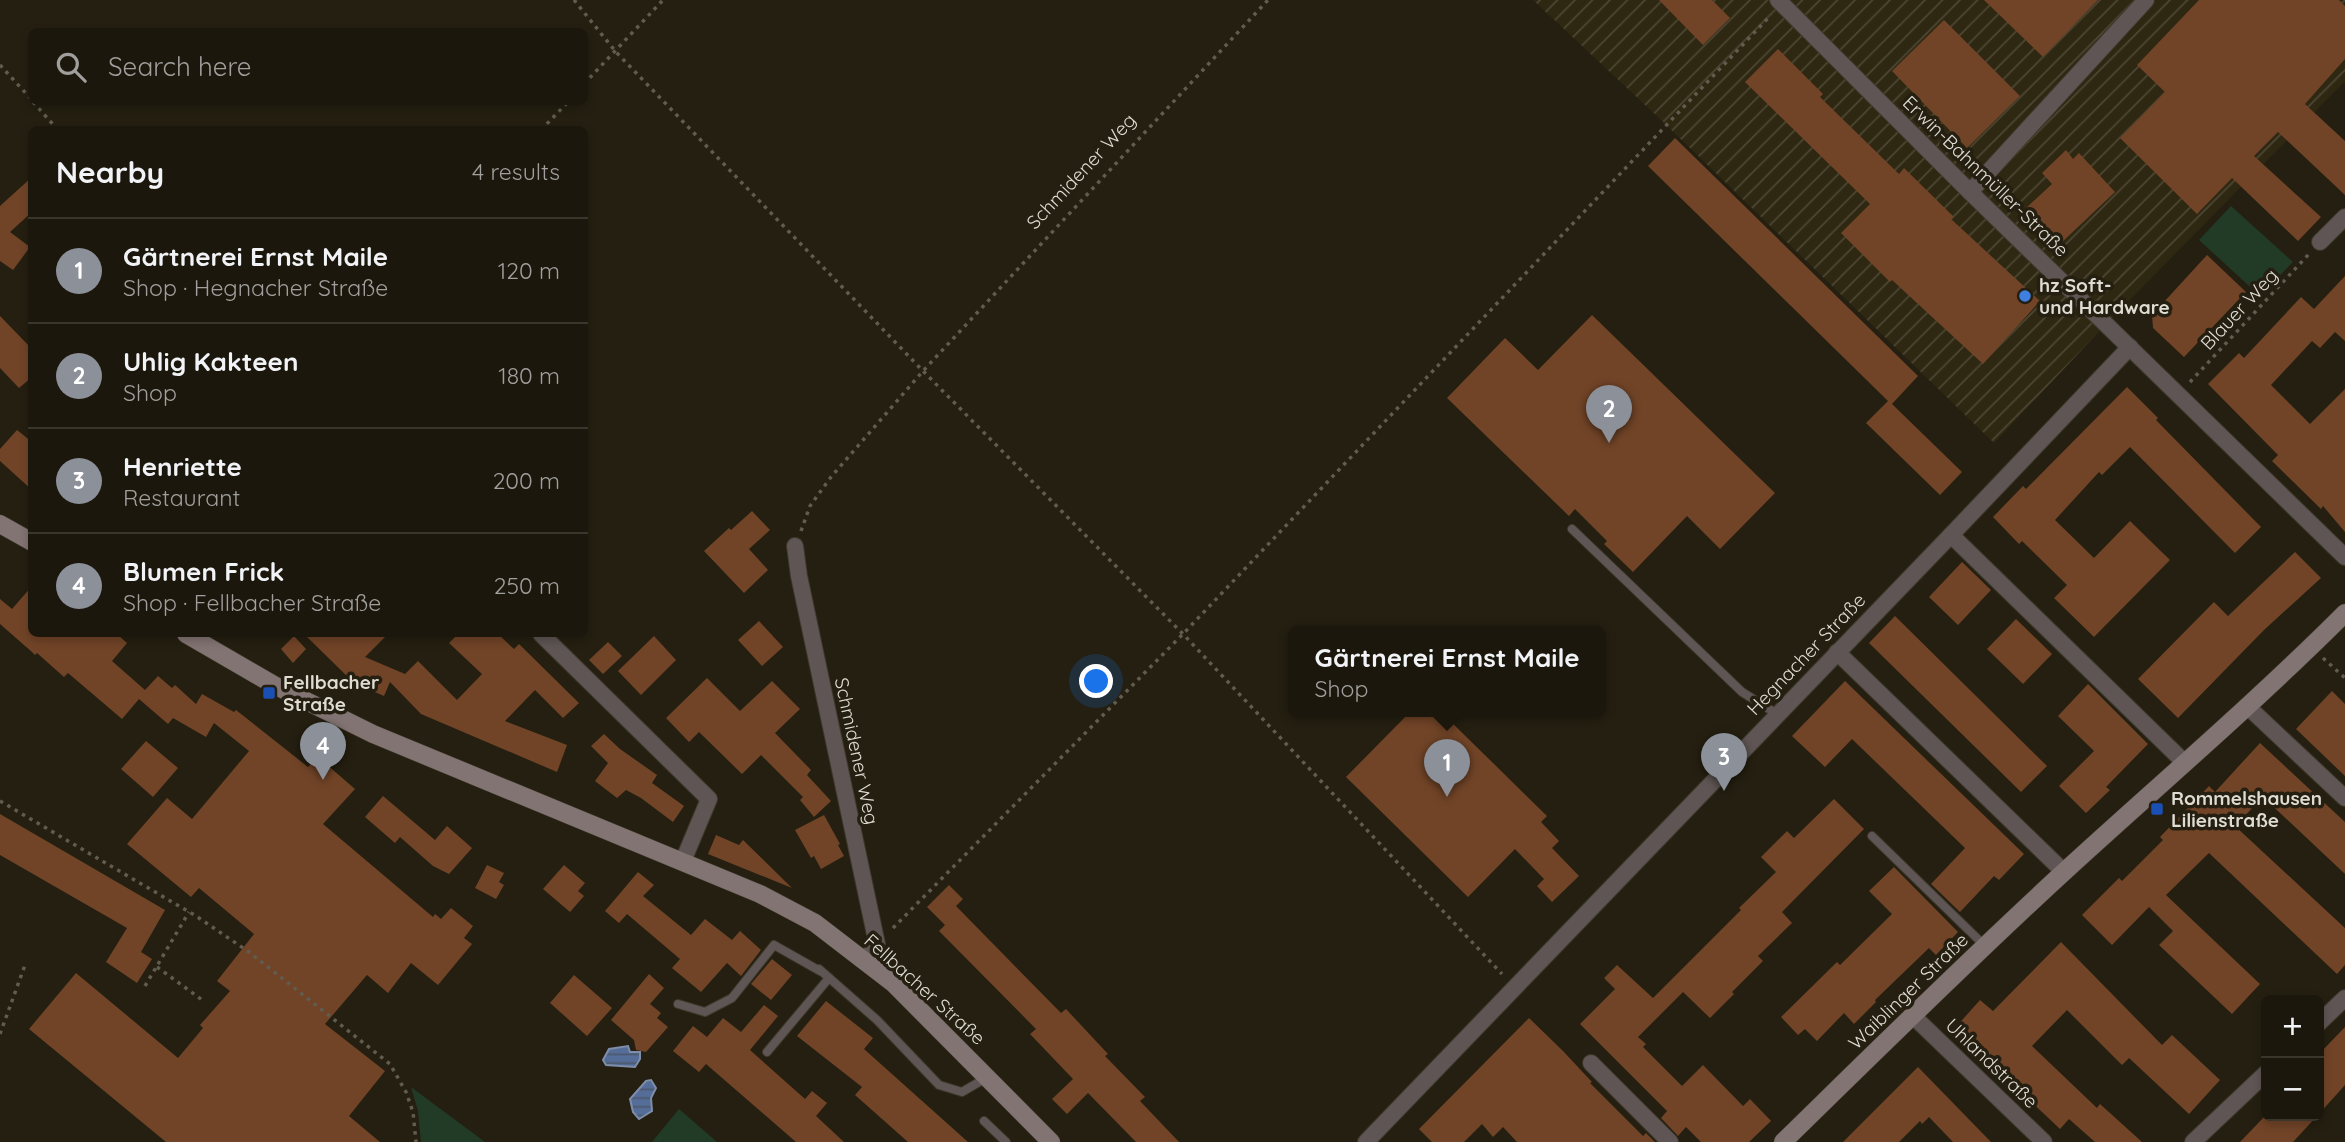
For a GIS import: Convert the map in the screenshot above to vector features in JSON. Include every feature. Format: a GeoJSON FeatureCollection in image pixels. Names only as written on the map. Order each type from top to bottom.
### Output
{"type":"FeatureCollection","features":[{"type":"Feature","properties":{"kind":"main road"},"geometry":{"type":"LineString","coordinates":[[0,524],[28,540]]}},
{"type":"Feature","properties":{"kind":"main road","name":"Waiblinger Straße"},"geometry":{"type":"LineString","coordinates":[[1783,1142],[1912,1015],[2064,872],[2312,647],[2345,613]]}},
{"type":"Feature","properties":{"kind":"main road","name":"Fellbacher Straße"},"geometry":{"type":"LineString","coordinates":[[191,637],[274,685],[373,734],[683,861],[760,894],[815,923],[893,983],[1051,1142]]}},
{"type":"Feature","properties":{"kind":"street"},"geometry":{"type":"LineString","coordinates":[[1970,192],[2146,0]]}},
{"type":"Feature","properties":{"kind":"street","name":"Erwin-Bahnmüller-Straße"},"geometry":{"type":"LineString","coordinates":[[1780,2],[1970,192],[2345,557]]}},
{"type":"Feature","properties":{"kind":"street"},"geometry":{"type":"LineString","coordinates":[[2320,242],[2345,217]]}},
{"type":"Feature","properties":{"kind":"street","name":"Hegnacher Straße"},"geometry":{"type":"LineString","coordinates":[[1366,1142],[2130,347]]}},
{"type":"Feature","properties":{"kind":"street"},"geometry":{"type":"LineString","coordinates":[[1951,535],[2185,764]]}},
{"type":"Feature","properties":{"kind":"street","name":"Schmidener Weg"},"geometry":{"type":"LineString","coordinates":[[795,546],[799,576],[877,944]]}},
{"type":"Feature","properties":{"kind":"street"},"geometry":{"type":"LineString","coordinates":[[544,637],[709,799],[683,861]]}},
{"type":"Feature","properties":{"kind":"street"},"geometry":{"type":"LineString","coordinates":[[1837,652],[2064,872]]}},
{"type":"Feature","properties":{"kind":"street"},"geometry":{"type":"LineString","coordinates":[[2247,706],[2345,798]]}},
{"type":"Feature","properties":{"kind":"street"},"geometry":{"type":"LineString","coordinates":[[865,960],[877,944]]}},
{"type":"Feature","properties":{"kind":"street"},"geometry":{"type":"LineString","coordinates":[[2324,1018],[2345,998]]}},
{"type":"Feature","properties":{"kind":"street","name":"Uhlandstraße"},"geometry":{"type":"LineString","coordinates":[[1912,1015],[2044,1142]]}},
{"type":"Feature","properties":{"kind":"street"},"geometry":{"type":"LineString","coordinates":[[1591,1063],[1670,1142]]}},
{"type":"Feature","properties":{"kind":"street"},"geometry":{"type":"LineString","coordinates":[[2193,1142],[2261,1078]]}},
{"type":"Feature","properties":{"kind":"lane"},"geometry":{"type":"LineString","coordinates":[[1572,529],[1742,692],[1777,714]]}},
{"type":"Feature","properties":{"kind":"lane"},"geometry":{"type":"LineString","coordinates":[[1872,836],[1985,947]]}},
{"type":"Feature","properties":{"kind":"lane"},"geometry":{"type":"LineString","coordinates":[[678,1004],[705,1012],[732,998],[774,945],[829,978],[877,1020],[939,1085],[962,1092],[989,1077]]}},
{"type":"Feature","properties":{"kind":"lane"},"geometry":{"type":"LineString","coordinates":[[767,1052],[829,978]]}},
{"type":"Feature","properties":{"kind":"lane"},"geometry":{"type":"LineString","coordinates":[[984,1121],[1006,1142]]}},
{"type":"Feature","properties":{"kind":"path"},"geometry":{"type":"LineString","coordinates":[[574,0],[615,52],[923,371],[1183,634],[1515,988]]}},
{"type":"Feature","properties":{"kind":"path"},"geometry":{"type":"LineString","coordinates":[[588,80],[663,0]]}},
{"type":"Feature","properties":{"kind":"path","name":"Schmidener Weg"},"geometry":{"type":"LineString","coordinates":[[795,546],[810,506],[923,371],[1268,0]]}},
{"type":"Feature","properties":{"kind":"path"},"geometry":{"type":"LineString","coordinates":[[877,944],[1183,634],[1780,2]]}},
{"type":"Feature","properties":{"kind":"path"},"geometry":{"type":"LineString","coordinates":[[0,65],[28,96]]}},
{"type":"Feature","properties":{"kind":"path"},"geometry":{"type":"LineString","coordinates":[[36,105],[54,126]]}},
{"type":"Feature","properties":{"kind":"path"},"geometry":{"type":"LineString","coordinates":[[545,126],[565,105]]}},
{"type":"Feature","properties":{"kind":"path","name":"Blauer Weg"},"geometry":{"type":"LineString","coordinates":[[2179,394],[2320,242]]}},
{"type":"Feature","properties":{"kind":"path"},"geometry":{"type":"LineString","coordinates":[[2312,647],[2345,678]]}},
{"type":"Feature","properties":{"kind":"path"},"geometry":{"type":"LineString","coordinates":[[0,801],[189,912],[249,952],[390,1064],[407,1092],[413,1112],[416,1142]]}},
{"type":"Feature","properties":{"kind":"path"},"geometry":{"type":"LineString","coordinates":[[145,986],[189,912]]}},
{"type":"Feature","properties":{"kind":"path"},"geometry":{"type":"LineString","coordinates":[[0,1034],[25,965]]}},
{"type":"Feature","properties":{"kind":"path"},"geometry":{"type":"LineString","coordinates":[[157,967],[205,1002]]}},
{"type":"Feature","properties":{"kind":"shaded area"},"geometry":{"type":"Polygon","coordinates":[[[1533,0],[2345,0],[2345,81],[2108,322],[1994,443],[1660,119],[1533,0]]]}},
{"type":"Feature","properties":{"kind":"green space"},"geometry":{"type":"Polygon","coordinates":[[[2231,206],[2293,262],[2260,296],[2199,240],[2231,206]]]}},
{"type":"Feature","properties":{"kind":"green space"},"geometry":{"type":"Polygon","coordinates":[[[411,1087],[485,1142],[421,1142],[418,1111],[411,1087]]]}},
{"type":"Feature","properties":{"kind":"green space"},"geometry":{"type":"Polygon","coordinates":[[[679,1109],[717,1142],[652,1142],[679,1109]]]}},
{"type":"Feature","properties":{"kind":"water"},"geometry":{"type":"Polygon","coordinates":[[[628,1046],[630,1052],[640,1052],[640,1059],[635,1067],[606,1065],[603,1060],[609,1049],[628,1046]]]}},
{"type":"Feature","properties":{"kind":"water"},"geometry":{"type":"Polygon","coordinates":[[[651,1080],[656,1088],[651,1098],[652,1111],[639,1119],[633,1112],[630,1099],[646,1081],[651,1080]]]}},
{"type":"Feature","properties":{"kind":"building"},"geometry":{"type":"Polygon","coordinates":[[[1659,0],[1712,0],[1730,18],[1703,45],[1659,0]]]}},
{"type":"Feature","properties":{"kind":"building"},"geometry":{"type":"Polygon","coordinates":[[[1984,0],[2098,0],[2043,57],[1984,0]]]}},
{"type":"Feature","properties":{"kind":"building"},"geometry":{"type":"Polygon","coordinates":[[[2199,0],[2339,0],[2345,6],[2345,59],[2305,104],[2345,141],[2345,195],[2278,132],[2254,156],[2321,217],[2298,241],[2232,178],[2197,214],[2120,138],[2165,92],[2137,65],[2199,0]]]}},
{"type":"Feature","properties":{"kind":"building"},"geometry":{"type":"Polygon","coordinates":[[[1944,20],[2020,96],[1967,148],[1892,71],[1944,20]]]}},
{"type":"Feature","properties":{"kind":"building"},"geometry":{"type":"Polygon","coordinates":[[[1778,49],[1823,94],[1820,97],[1899,174],[1904,168],[1954,217],[1951,219],[2040,301],[1983,364],[1892,280],[1890,282],[1841,233],[1870,204],[1745,82],[1778,49]]]}},
{"type":"Feature","properties":{"kind":"building"},"geometry":{"type":"Polygon","coordinates":[[[1675,138],[1918,376],[1892,404],[1962,472],[1940,495],[1866,423],[1888,401],[1648,166],[1675,138]]]}},
{"type":"Feature","properties":{"kind":"building"},"geometry":{"type":"Polygon","coordinates":[[[2066,150],[2073,159],[2079,153],[2115,192],[2060,244],[2026,208],[2052,184],[2042,173],[2066,150]]]}},
{"type":"Feature","properties":{"kind":"building"},"geometry":{"type":"Polygon","coordinates":[[[28,181],[28,216],[10,232],[28,246],[28,250],[13,270],[0,261],[0,206],[28,181]]]}},
{"type":"Feature","properties":{"kind":"building"},"geometry":{"type":"Polygon","coordinates":[[[2207,255],[2246,292],[2184,357],[2153,328],[2152,315],[2207,255]]]}},
{"type":"Feature","properties":{"kind":"building"},"geometry":{"type":"Polygon","coordinates":[[[2345,276],[2345,341],[2335,332],[2320,348],[2312,341],[2271,385],[2310,424],[2345,389],[2345,532],[2323,506],[2321,509],[2272,461],[2278,455],[2208,384],[2239,353],[2244,358],[2301,297],[2314,309],[2345,276]]]}},
{"type":"Feature","properties":{"kind":"building"},"geometry":{"type":"Polygon","coordinates":[[[1592,315],[1775,493],[1720,549],[1687,516],[1633,572],[1604,544],[1607,541],[1575,509],[1569,516],[1447,398],[1505,338],[1538,370],[1592,315]]]}},
{"type":"Feature","properties":{"kind":"building"},"geometry":{"type":"Polygon","coordinates":[[[0,316],[28,345],[28,380],[19,388],[0,368],[0,316]]]}},
{"type":"Feature","properties":{"kind":"building"},"geometry":{"type":"Polygon","coordinates":[[[2127,387],[2261,527],[2235,553],[2130,447],[2102,475],[2099,472],[2055,520],[2094,558],[2130,521],[2170,560],[2094,637],[2054,598],[2067,585],[2022,541],[2019,544],[1993,517],[2023,486],[2026,489],[2127,387]]]}},
{"type":"Feature","properties":{"kind":"building"},"geometry":{"type":"Polygon","coordinates":[[[17,430],[28,439],[28,486],[0,461],[0,449],[17,430]]]}},
{"type":"Feature","properties":{"kind":"building"},"geometry":{"type":"Polygon","coordinates":[[[752,511],[770,530],[749,549],[768,570],[744,593],[704,551],[752,511]]]}},
{"type":"Feature","properties":{"kind":"building"},"geometry":{"type":"Polygon","coordinates":[[[2295,552],[2321,578],[2264,630],[2178,718],[2138,679],[2214,602],[2228,616],[2295,552]]]}},
{"type":"Feature","properties":{"kind":"building"},"geometry":{"type":"Polygon","coordinates":[[[1962,562],[1991,590],[1958,625],[1929,597],[1962,562]]]}},
{"type":"Feature","properties":{"kind":"building"},"geometry":{"type":"Polygon","coordinates":[[[28,591],[28,637],[120,637],[127,643],[112,661],[145,690],[158,676],[172,688],[175,685],[196,704],[202,694],[234,712],[236,710],[308,767],[318,757],[355,789],[323,824],[433,917],[435,914],[441,919],[451,908],[473,926],[464,938],[472,944],[438,985],[411,963],[388,993],[367,975],[325,1024],[385,1071],[349,1116],[380,1142],[166,1142],[29,1029],[76,973],[178,1058],[203,1028],[200,1025],[230,991],[217,981],[254,934],[199,888],[191,897],[127,844],[167,798],[192,819],[249,751],[214,723],[206,737],[173,718],[168,724],[139,699],[122,719],[68,673],[64,677],[0,624],[0,599],[12,609],[28,591]]]}},
{"type":"Feature","properties":{"kind":"building"},"geometry":{"type":"Polygon","coordinates":[[[1895,616],[2047,766],[2021,792],[1869,643],[1895,616]]]}},
{"type":"Feature","properties":{"kind":"building"},"geometry":{"type":"Polygon","coordinates":[[[2016,619],[2052,654],[2023,684],[1987,649],[2016,619]]]}},
{"type":"Feature","properties":{"kind":"building"},"geometry":{"type":"Polygon","coordinates":[[[759,621],[783,647],[762,666],[738,640],[759,621]]]}},
{"type":"Feature","properties":{"kind":"building"},"geometry":{"type":"Polygon","coordinates":[[[654,636],[676,660],[641,695],[618,671],[654,636]]]}},
{"type":"Feature","properties":{"kind":"building"},"geometry":{"type":"Polygon","coordinates":[[[295,637],[306,649],[293,663],[281,649],[295,637]]]}},
{"type":"Feature","properties":{"kind":"building"},"geometry":{"type":"Polygon","coordinates":[[[307,637],[385,637],[365,657],[405,674],[418,661],[457,700],[482,674],[449,643],[455,637],[501,637],[514,649],[519,644],[579,703],[563,718],[535,690],[505,721],[567,745],[557,772],[421,714],[390,682],[384,696],[354,683],[307,637]]]}},
{"type":"Feature","properties":{"kind":"building"},"geometry":{"type":"Polygon","coordinates":[[[608,642],[622,656],[603,674],[589,660],[608,642]]]}},
{"type":"Feature","properties":{"kind":"building"},"geometry":{"type":"Polygon","coordinates":[[[707,678],[740,711],[772,681],[800,709],[775,733],[811,770],[807,775],[831,801],[814,817],[800,800],[803,797],[761,755],[742,774],[699,732],[689,742],[666,718],[707,678]]]}},
{"type":"Feature","properties":{"kind":"building"},"geometry":{"type":"Polygon","coordinates":[[[1845,681],[2024,854],[1999,880],[1994,876],[1960,912],[1931,884],[1965,848],[1852,739],[1825,767],[1792,736],[1845,681]]]}},
{"type":"Feature","properties":{"kind":"building"},"geometry":{"type":"Polygon","coordinates":[[[2088,684],[2148,744],[2106,787],[2110,790],[2086,813],[2059,786],[2094,751],[2058,716],[2088,684]]]}},
{"type":"Feature","properties":{"kind":"building"},"geometry":{"type":"Polygon","coordinates":[[[2332,691],[2345,704],[2345,776],[2296,729],[2332,691]]]}},
{"type":"Feature","properties":{"kind":"building"},"geometry":{"type":"Polygon","coordinates":[[[1405,717],[1446,717],[1547,816],[1541,822],[1559,841],[1552,848],[1579,876],[1552,902],[1537,886],[1544,879],[1515,849],[1468,897],[1346,777],[1405,717]]]}},
{"type":"Feature","properties":{"kind":"building"},"geometry":{"type":"Polygon","coordinates":[[[604,734],[657,775],[652,783],[684,806],[673,822],[626,790],[617,798],[595,781],[608,763],[591,746],[604,734]]]}},
{"type":"Feature","properties":{"kind":"building"},"geometry":{"type":"Polygon","coordinates":[[[146,741],[178,768],[153,797],[121,769],[146,741]]]}},
{"type":"Feature","properties":{"kind":"building"},"geometry":{"type":"Polygon","coordinates":[[[2260,743],[2345,822],[2345,874],[2263,797],[2235,826],[2345,928],[2345,965],[2337,974],[2209,853],[2166,895],[2260,984],[2232,1014],[2159,945],[2173,931],[2149,907],[2112,945],[2082,915],[2119,878],[2122,881],[2163,840],[2160,837],[2209,786],[2215,792],[2260,743]]]}},
{"type":"Feature","properties":{"kind":"building"},"geometry":{"type":"Polygon","coordinates":[[[383,796],[435,840],[447,826],[472,848],[449,874],[433,866],[400,837],[395,843],[365,817],[383,796]]]}},
{"type":"Feature","properties":{"kind":"building"},"geometry":{"type":"Polygon","coordinates":[[[1834,799],[1864,829],[1782,912],[1792,923],[1758,956],[1763,961],[1710,1018],[1683,992],[1638,1037],[1646,1044],[1643,1047],[1682,1086],[1703,1065],[1743,1106],[1750,1099],[1771,1121],[1749,1142],[1701,1142],[1686,1127],[1678,1136],[1661,1118],[1667,1111],[1580,1024],[1615,989],[1604,978],[1617,965],[1653,998],[1776,872],[1761,857],[1787,831],[1794,838],[1834,799]]]}},
{"type":"Feature","properties":{"kind":"building"},"geometry":{"type":"Polygon","coordinates":[[[0,814],[165,910],[141,952],[152,959],[137,983],[106,962],[127,928],[0,855],[0,814]]]}},
{"type":"Feature","properties":{"kind":"building"},"geometry":{"type":"Polygon","coordinates":[[[824,815],[844,856],[821,869],[814,856],[811,858],[795,830],[824,815]]]}},
{"type":"Feature","properties":{"kind":"building"},"geometry":{"type":"Polygon","coordinates":[[[716,835],[739,845],[743,840],[792,888],[708,854],[716,835]]]}},
{"type":"Feature","properties":{"kind":"building"},"geometry":{"type":"Polygon","coordinates":[[[487,865],[504,873],[499,882],[504,885],[496,899],[475,888],[487,865]]]}},
{"type":"Feature","properties":{"kind":"building"},"geometry":{"type":"Polygon","coordinates":[[[564,865],[585,883],[578,891],[584,896],[570,912],[543,889],[564,865]]]}},
{"type":"Feature","properties":{"kind":"building"},"geometry":{"type":"Polygon","coordinates":[[[1894,867],[1958,932],[1936,955],[1929,948],[1854,1024],[1844,1013],[1817,1041],[1805,1029],[1798,1035],[1781,1017],[1837,962],[1840,965],[1892,914],[1869,891],[1894,867]]]}},
{"type":"Feature","properties":{"kind":"building"},"geometry":{"type":"Polygon","coordinates":[[[638,872],[654,885],[643,896],[691,935],[705,919],[732,940],[740,931],[761,950],[741,976],[727,963],[701,992],[672,968],[680,959],[627,914],[619,923],[605,911],[638,872]]]}},
{"type":"Feature","properties":{"kind":"building"},"geometry":{"type":"Polygon","coordinates":[[[949,885],[963,899],[956,906],[1061,1013],[1066,1009],[1108,1054],[1105,1056],[1145,1097],[1140,1101],[1179,1142],[1136,1142],[1088,1093],[1067,1114],[1052,1099],[1073,1079],[1030,1034],[1036,1029],[939,931],[945,925],[927,907],[949,885]]]}},
{"type":"Feature","properties":{"kind":"building"},"geometry":{"type":"Polygon","coordinates":[[[2061,942],[2162,1045],[2172,1035],[2220,1080],[2189,1114],[2129,1058],[2122,1065],[2067,1010],[2032,1046],[2097,1108],[2100,1104],[2142,1142],[2095,1142],[2069,1119],[2060,1129],[1955,1028],[1980,1000],[1993,1011],[2061,942]]]}},
{"type":"Feature","properties":{"kind":"building"},"geometry":{"type":"Polygon","coordinates":[[[772,959],[792,975],[771,1000],[751,984],[772,959]]]}},
{"type":"Feature","properties":{"kind":"building"},"geometry":{"type":"Polygon","coordinates":[[[649,974],[664,988],[650,1004],[661,1013],[657,1018],[668,1027],[646,1052],[636,1050],[634,1040],[611,1020],[649,974]]]}},
{"type":"Feature","properties":{"kind":"building"},"geometry":{"type":"Polygon","coordinates":[[[574,975],[612,1008],[587,1036],[550,1003],[574,975]]]}},
{"type":"Feature","properties":{"kind":"building"},"geometry":{"type":"Polygon","coordinates":[[[826,1001],[873,1038],[864,1049],[968,1142],[908,1142],[855,1095],[862,1087],[797,1036],[826,1001]]]}},
{"type":"Feature","properties":{"kind":"building"},"geometry":{"type":"Polygon","coordinates":[[[764,1005],[778,1016],[750,1050],[805,1099],[812,1091],[827,1103],[816,1116],[844,1142],[796,1142],[706,1064],[699,1072],[673,1051],[693,1026],[707,1037],[723,1018],[741,1032],[764,1005]]]}},
{"type":"Feature","properties":{"kind":"building"},"geometry":{"type":"Polygon","coordinates":[[[1529,1018],[1643,1136],[1646,1133],[1655,1142],[1517,1142],[1503,1127],[1493,1137],[1482,1124],[1464,1142],[1432,1142],[1419,1129],[1529,1018]]]}},
{"type":"Feature","properties":{"kind":"building"},"geometry":{"type":"Polygon","coordinates":[[[2345,1027],[2345,1085],[2324,1108],[2324,1058],[2324,1049],[2345,1027]]]}},
{"type":"Feature","properties":{"kind":"building"},"geometry":{"type":"Polygon","coordinates":[[[1918,1067],[1991,1142],[1953,1142],[1929,1117],[1922,1124],[1920,1121],[1899,1142],[1843,1142],[1918,1067]]]}},
{"type":"Feature","properties":{"kind":"building"},"geometry":{"type":"Polygon","coordinates":[[[2261,1120],[2312,1121],[2293,1142],[2240,1142],[2261,1120]]]}},
{"type":"Feature","properties":{"kind":"place","name":"hz Soft- und Hardware"},"geometry":{"type":"Point","coordinates":[2025,296]}},
{"type":"Feature","properties":{"kind":"place","name":"Uhlig Kakteen"},"geometry":{"type":"Point","coordinates":[1609,443]}},
{"type":"Feature","properties":{"kind":"place","name":"Fellbacher Straße"},"geometry":{"type":"Point","coordinates":[269,693]}},
{"type":"Feature","properties":{"kind":"place","name":"Blumen Frick"},"geometry":{"type":"Point","coordinates":[323,780]}},
{"type":"Feature","properties":{"kind":"place","name":"Henriette"},"geometry":{"type":"Point","coordinates":[1724,791]}},
{"type":"Feature","properties":{"kind":"place","name":"Gärtnerei Ernst Maile"},"geometry":{"type":"Point","coordinates":[1447,797]}},
{"type":"Feature","properties":{"kind":"place","name":"Rommelshausen Lilienstraße"},"geometry":{"type":"Point","coordinates":[2157,809]}}]}
